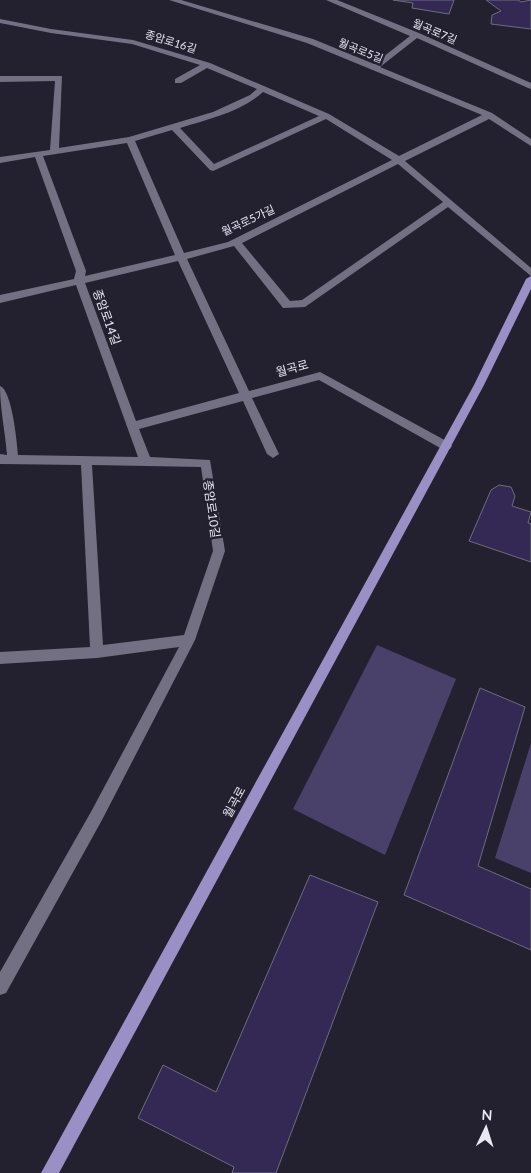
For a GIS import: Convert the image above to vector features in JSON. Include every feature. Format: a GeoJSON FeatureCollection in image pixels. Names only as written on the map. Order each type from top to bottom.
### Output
{"type":"FeatureCollection","features":[{"type":"Feature","properties":{"kind":"main road","name":"월곡로"},"geometry":{"type":"LineString","coordinates":[[50,1173],[479,385],[531,278]]}},
{"type":"Feature","properties":{"kind":"street","name":"월곡로7길"},"geometry":{"type":"LineString","coordinates":[[330,0],[416,35],[531,86]]}},
{"type":"Feature","properties":{"kind":"street","name":"월곡로5길"},"geometry":{"type":"LineString","coordinates":[[179,1],[310,42],[489,115],[531,143]]}},
{"type":"Feature","properties":{"kind":"street","name":"종암로16길"},"geometry":{"type":"LineString","coordinates":[[0,21],[51,31],[133,42],[206,65],[326,116],[399,160],[531,273]]}},
{"type":"Feature","properties":{"kind":"street"},"geometry":{"type":"LineString","coordinates":[[374,68],[416,35]]}},
{"type":"Feature","properties":{"kind":"street"},"geometry":{"type":"LineString","coordinates":[[178,81],[206,65]]}},
{"type":"Feature","properties":{"kind":"street"},"geometry":{"type":"LineString","coordinates":[[0,79],[59,78],[54,151]]}},
{"type":"Feature","properties":{"kind":"street"},"geometry":{"type":"LineString","coordinates":[[0,160],[130,140],[216,114],[253,97],[262,89]]}},
{"type":"Feature","properties":{"kind":"street","name":"월곡로5가길"},"geometry":{"type":"LineString","coordinates":[[0,299],[181,257],[236,241],[489,115]]}},
{"type":"Feature","properties":{"kind":"street"},"geometry":{"type":"LineString","coordinates":[[174,127],[213,168],[326,116]]}},
{"type":"Feature","properties":{"kind":"street"},"geometry":{"type":"LineString","coordinates":[[130,140],[181,257],[273,454]]}},
{"type":"Feature","properties":{"kind":"street","name":"종암로14길"},"geometry":{"type":"LineString","coordinates":[[38,154],[81,271],[79,281],[146,462]]}},
{"type":"Feature","properties":{"kind":"street"},"geometry":{"type":"LineString","coordinates":[[236,241],[287,305],[305,303],[448,203]]}},
{"type":"Feature","properties":{"kind":"street","name":"월곡로"},"geometry":{"type":"LineString","coordinates":[[132,426],[320,376],[446,446]]}},
{"type":"Feature","properties":{"kind":"street"},"geometry":{"type":"LineString","coordinates":[[0,390],[10,427],[14,459]]}},
{"type":"Feature","properties":{"kind":"street","name":"종암로10길"},"geometry":{"type":"LineString","coordinates":[[0,459],[206,463],[219,551],[189,640]]}},
{"type":"Feature","properties":{"kind":"street"},"geometry":{"type":"LineString","coordinates":[[86,460],[97,652]]}},
{"type":"Feature","properties":{"kind":"street"},"geometry":{"type":"LineString","coordinates":[[0,658],[97,652],[189,640]]}},
{"type":"Feature","properties":{"kind":"street"},"geometry":{"type":"LineString","coordinates":[[0,987],[97,815],[189,640]]}},
{"type":"Feature","properties":{"kind":"shaded area"},"geometry":{"type":"Polygon","coordinates":[[[377,645],[456,679],[385,855],[293,809],[377,645]]]}},
{"type":"Feature","properties":{"kind":"shaded area"},"geometry":{"type":"Polygon","coordinates":[[[531,743],[531,873],[495,858],[531,743]]]}},
{"type":"Feature","properties":{"kind":"building"},"geometry":{"type":"Polygon","coordinates":[[[393,0],[454,0],[449,14],[412,8],[413,3],[393,0]]]}},
{"type":"Feature","properties":{"kind":"building"},"geometry":{"type":"Polygon","coordinates":[[[486,0],[518,0],[521,2],[531,0],[531,29],[491,24],[492,15],[501,11],[486,0]]]}},
{"type":"Feature","properties":{"kind":"building"},"geometry":{"type":"Polygon","coordinates":[[[499,485],[511,487],[515,496],[512,506],[531,512],[528,523],[531,524],[531,562],[469,541],[491,490],[499,485]]]}},
{"type":"Feature","properties":{"kind":"building"},"geometry":{"type":"Polygon","coordinates":[[[480,688],[525,707],[478,866],[531,889],[531,950],[404,895],[480,688]]]}},
{"type":"Feature","properties":{"kind":"building"},"geometry":{"type":"Polygon","coordinates":[[[310,875],[378,902],[276,1173],[232,1173],[234,1167],[138,1118],[163,1065],[216,1092],[310,875]]]}}]}
